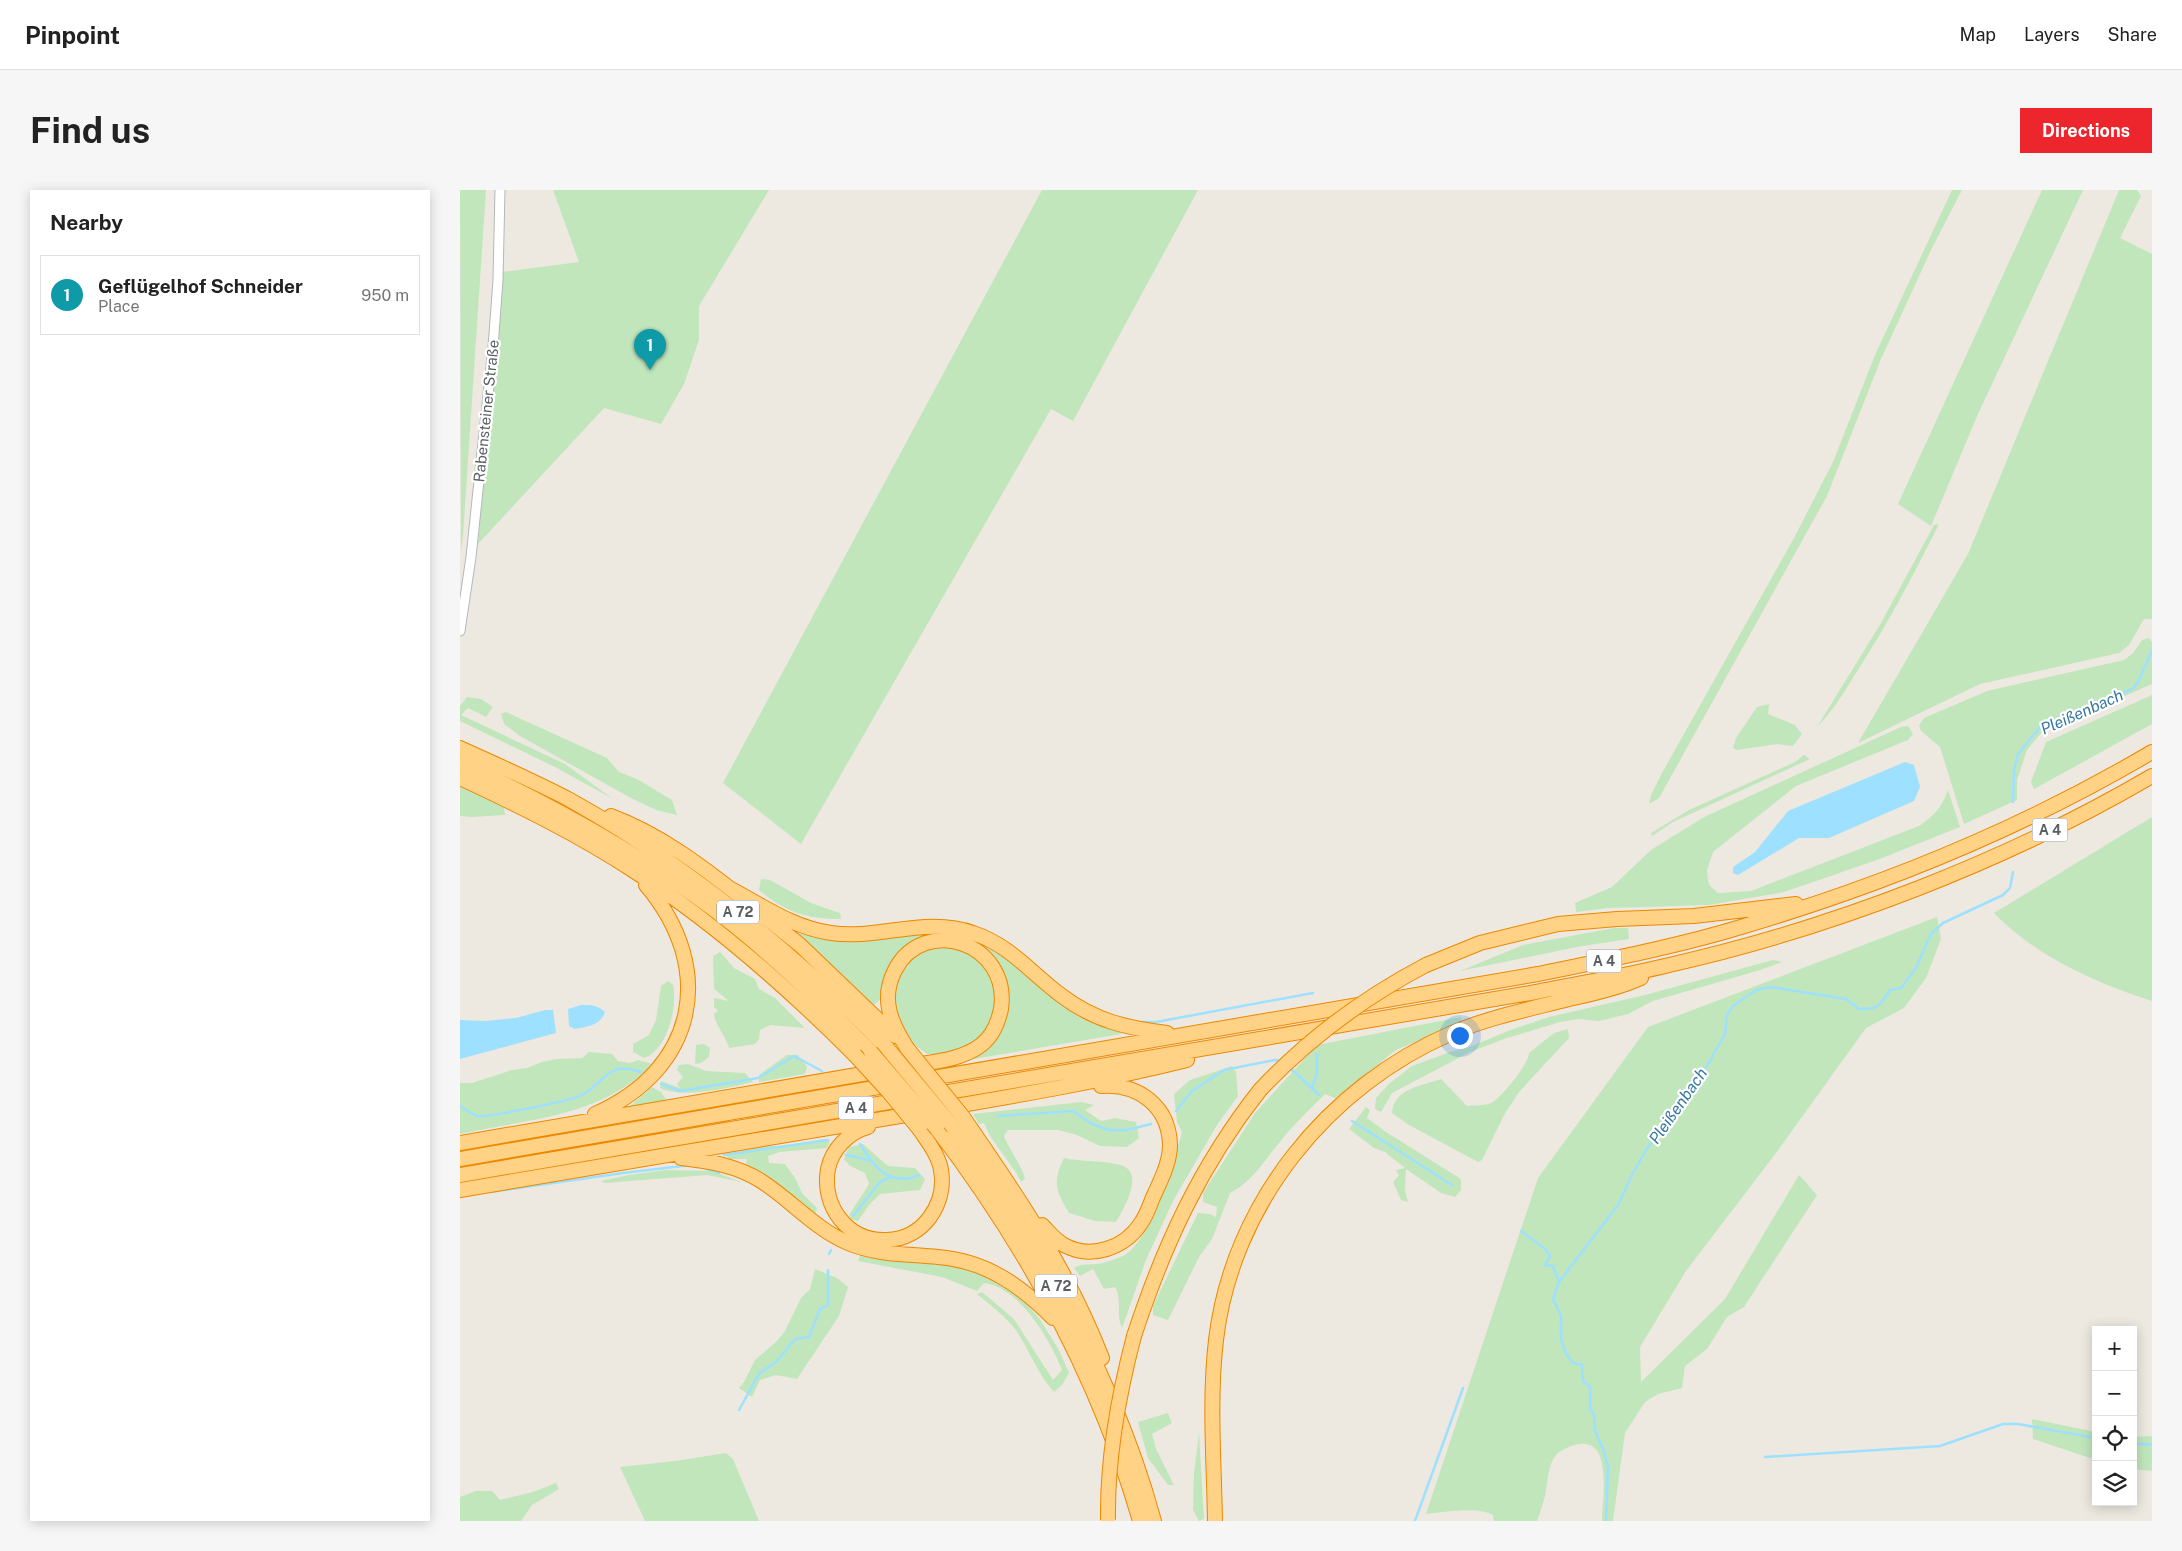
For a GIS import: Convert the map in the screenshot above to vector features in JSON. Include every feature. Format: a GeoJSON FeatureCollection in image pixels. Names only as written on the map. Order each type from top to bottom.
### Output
{"type":"FeatureCollection","features":[{"type":"Feature","properties":{"kind":"highway","name":"A 72"},"geometry":{"type":"LineString","coordinates":[[460,748],[568,799],[618,828],[672,864],[731,906],[788,953],[829,989],[888,1049],[953,1127],[1026,1233],[1066,1303],[1098,1370],[1134,1458],[1154,1521]]}},
{"type":"Feature","properties":{"kind":"highway","name":"A 4"},"geometry":{"type":"LineString","coordinates":[[460,1159],[1600,962],[1740,927],[1820,902],[1918,866],[2001,831],[2089,788],[2152,752]]}},
{"type":"Feature","properties":{"kind":"highway","name":"A 72"},"geometry":{"type":"LineString","coordinates":[[460,764],[498,780],[568,816],[666,875],[752,940],[872,1052],[937,1129],[998,1216],[1042,1288],[1102,1415],[1140,1521]]}},
{"type":"Feature","properties":{"kind":"highway","name":"A 4"},"geometry":{"type":"LineString","coordinates":[[460,1176],[1536,992],[1669,965],[1771,938],[1890,898],[2027,841],[2081,815],[2152,776]]}},
{"type":"Feature","properties":{"kind":"highway"},"geometry":{"type":"LineString","coordinates":[[460,778],[560,827],[634,871],[707,922],[770,974],[855,1055],[888,1091],[920,1130],[937,1157],[943,1182],[938,1204],[930,1218],[921,1227],[907,1236],[888,1240],[867,1238],[848,1227],[838,1218],[831,1206],[826,1186],[828,1168],[835,1151],[852,1134],[864,1128],[904,1115]]}},
{"type":"Feature","properties":{"kind":"highway"},"geometry":{"type":"LineString","coordinates":[[568,799],[620,819],[649,834],[678,851],[731,889],[800,945],[907,1048],[963,1117],[1027,1210],[1068,1280],[1121,1408],[1134,1458]]}},
{"type":"Feature","properties":{"kind":"highway"},"geometry":{"type":"LineString","coordinates":[[576,1122],[615,1105],[646,1083],[659,1070],[671,1051],[682,1027],[688,983],[680,941],[663,905],[634,871]]}},
{"type":"Feature","properties":{"kind":"highway"},"geometry":{"type":"LineString","coordinates":[[731,889],[794,923],[830,933],[867,933],[931,926],[972,932],[996,942],[1012,952],[1061,996],[1081,1009],[1108,1022],[1127,1027],[1180,1035]]}},
{"type":"Feature","properties":{"kind":"highway"},"geometry":{"type":"LineString","coordinates":[[1108,1521],[1108,1486],[1122,1383],[1134,1336],[1157,1267],[1192,1193],[1223,1140],[1260,1090],[1304,1046],[1339,1018],[1387,986],[1426,965],[1480,943],[1558,924],[1617,918],[1694,916],[1767,906],[1820,902]]}},
{"type":"Feature","properties":{"kind":"highway"},"geometry":{"type":"LineString","coordinates":[[460,1143],[936,1062],[962,1055],[981,1045],[995,1029],[1003,995],[994,967],[977,950],[953,941],[940,940],[914,949],[897,966],[887,990],[887,1007],[891,1020],[907,1048]]}},
{"type":"Feature","properties":{"kind":"highway"},"geometry":{"type":"LineString","coordinates":[[1215,1521],[1214,1376],[1216,1339],[1223,1302],[1233,1267],[1247,1233],[1272,1184],[1294,1154],[1318,1125],[1344,1100],[1389,1066],[1425,1045],[1485,1021],[1632,982],[1669,965]]}},
{"type":"Feature","properties":{"kind":"highway"},"geometry":{"type":"LineString","coordinates":[[460,1190],[1069,1087],[1135,1073],[1252,1040]]}},
{"type":"Feature","properties":{"kind":"highway"},"geometry":{"type":"LineString","coordinates":[[1027,1210],[1052,1237],[1065,1246],[1082,1251],[1099,1251],[1115,1247],[1129,1238],[1142,1223],[1168,1161],[1170,1146],[1166,1121],[1158,1107],[1148,1097],[1134,1090],[1122,1087],[1069,1087]]}},
{"type":"Feature","properties":{"kind":"highway"},"geometry":{"type":"LineString","coordinates":[[668,1156],[725,1165],[745,1172],[778,1192],[825,1230],[848,1243],[886,1253],[941,1257],[969,1262],[994,1271],[1010,1280],[1033,1298],[1062,1327]]}},
{"type":"Feature","properties":{"kind":"street","name":"Rabensteiner Straße"},"geometry":{"type":"LineString","coordinates":[[460,630],[471,557],[493,347],[498,280],[500,190]]}},
{"type":"Feature","properties":{"kind":"green space"},"geometry":{"type":"Polygon","coordinates":[[[460,190],[486,190],[461,550],[460,190]]]}},
{"type":"Feature","properties":{"kind":"green space"},"geometry":{"type":"Polygon","coordinates":[[[553,190],[769,190],[699,306],[699,340],[684,384],[661,424],[604,408],[478,544],[502,272],[579,262],[553,190]]]}},
{"type":"Feature","properties":{"kind":"green space"},"geometry":{"type":"Polygon","coordinates":[[[1042,190],[1198,190],[1073,421],[1051,409],[801,844],[723,783],[1042,190]]]}},
{"type":"Feature","properties":{"kind":"green space"},"geometry":{"type":"Polygon","coordinates":[[[1952,190],[1962,190],[1932,248],[1881,359],[1827,496],[1659,798],[1649,804],[1651,795],[1662,773],[1794,538],[1833,462],[1875,355],[1952,190]]]}},
{"type":"Feature","properties":{"kind":"green space"},"geometry":{"type":"Polygon","coordinates":[[[2042,190],[2083,190],[1978,414],[1931,526],[1898,504],[2042,190]]]}},
{"type":"Feature","properties":{"kind":"green space"},"geometry":{"type":"Polygon","coordinates":[[[2119,190],[2137,190],[2141,196],[2120,238],[2152,254],[2152,620],[2144,619],[2129,645],[2119,653],[1980,684],[1858,743],[1968,554],[2119,190]]]}},
{"type":"Feature","properties":{"kind":"green space"},"geometry":{"type":"Polygon","coordinates":[[[1939,524],[1902,596],[1872,648],[1846,690],[1817,727],[1881,623],[1934,525],[1939,524]]]}},
{"type":"Feature","properties":{"kind":"green space"},"geometry":{"type":"Polygon","coordinates":[[[2149,638],[2152,642],[2152,684],[2041,733],[2027,750],[2017,780],[2017,800],[1964,824],[1940,747],[1921,731],[1919,725],[1924,718],[1987,691],[2124,660],[2133,653],[2142,640],[2149,638]]]}},
{"type":"Feature","properties":{"kind":"green space"},"geometry":{"type":"Polygon","coordinates":[[[2152,695],[2152,724],[2034,789],[2031,782],[2046,742],[2152,695]]]}},
{"type":"Feature","properties":{"kind":"green space"},"geometry":{"type":"Polygon","coordinates":[[[467,697],[481,699],[493,707],[486,717],[468,708],[461,715],[565,764],[613,799],[557,768],[460,721],[460,706],[467,697]]]}},
{"type":"Feature","properties":{"kind":"green space"},"geometry":{"type":"Polygon","coordinates":[[[1769,704],[1768,714],[1795,725],[1802,734],[1793,746],[1777,744],[1737,750],[1733,748],[1736,738],[1757,707],[1769,704]]]}},
{"type":"Feature","properties":{"kind":"green space"},"geometry":{"type":"Polygon","coordinates":[[[506,712],[607,758],[619,772],[637,779],[672,800],[677,815],[656,810],[629,797],[520,736],[504,724],[501,714],[506,712]]]}},
{"type":"Feature","properties":{"kind":"green space"},"geometry":{"type":"Polygon","coordinates":[[[1908,726],[1913,734],[1908,740],[1796,786],[1713,852],[1707,870],[1710,886],[1718,893],[1751,891],[1919,826],[1937,811],[1948,790],[1960,827],[1877,860],[1784,892],[1709,905],[1609,908],[1576,912],[1575,903],[1612,887],[1651,850],[1704,817],[1901,727],[1908,726]]]}},
{"type":"Feature","properties":{"kind":"green space"},"geometry":{"type":"Polygon","coordinates":[[[1804,755],[1810,759],[1673,822],[1652,836],[1651,833],[1689,810],[1795,762],[1804,755]]]}},
{"type":"Feature","properties":{"kind":"green space"},"geometry":{"type":"Polygon","coordinates":[[[460,786],[504,807],[505,815],[460,816],[460,786]]]}},
{"type":"Feature","properties":{"kind":"green space"},"geometry":{"type":"Polygon","coordinates":[[[2152,817],[2152,1001],[2088,977],[2047,955],[2010,928],[1994,913],[2152,817]]]}},
{"type":"Feature","properties":{"kind":"green space"},"geometry":{"type":"Polygon","coordinates":[[[761,879],[770,880],[811,903],[840,913],[841,919],[807,916],[778,904],[759,890],[761,879]]]}},
{"type":"Feature","properties":{"kind":"green space"},"geometry":{"type":"Polygon","coordinates":[[[1937,917],[1941,939],[1926,978],[1904,1008],[1866,1028],[1776,1153],[1686,1271],[1640,1347],[1641,1382],[1725,1299],[1799,1175],[1817,1195],[1744,1307],[1727,1317],[1707,1349],[1685,1366],[1682,1388],[1658,1394],[1645,1402],[1625,1433],[1613,1521],[1602,1521],[1604,1486],[1601,1461],[1597,1451],[1590,1445],[1580,1444],[1564,1449],[1553,1459],[1537,1521],[1494,1521],[1493,1515],[1487,1512],[1470,1510],[1426,1514],[1538,1178],[1648,1027],[1937,917]]]}},
{"type":"Feature","properties":{"kind":"green space"},"geometry":{"type":"Polygon","coordinates":[[[1614,928],[1628,928],[1629,939],[1582,946],[1460,971],[1523,945],[1614,928]]]}},
{"type":"Feature","properties":{"kind":"green space"},"geometry":{"type":"Polygon","coordinates":[[[792,930],[814,935],[835,938],[920,933],[941,933],[962,937],[990,947],[1002,954],[1055,1000],[1078,1015],[1094,1023],[1119,1031],[1121,1034],[950,1063],[996,1038],[1004,1026],[1008,999],[1005,979],[974,943],[915,943],[882,998],[874,1005],[792,930]]]}},
{"type":"Feature","properties":{"kind":"green space"},"geometry":{"type":"Polygon","coordinates":[[[946,945],[972,952],[992,973],[998,1008],[983,1036],[964,1048],[947,1054],[927,1054],[906,1037],[898,1023],[894,999],[895,987],[898,976],[912,957],[923,950],[946,945]]]}},
{"type":"Feature","properties":{"kind":"green space"},"geometry":{"type":"Polygon","coordinates":[[[720,952],[734,968],[755,979],[759,989],[775,998],[805,1028],[770,1025],[760,1030],[759,1039],[755,1044],[729,1048],[714,1014],[718,1011],[714,1007],[714,998],[729,1001],[714,989],[713,956],[720,952]]]}},
{"type":"Feature","properties":{"kind":"green space"},"geometry":{"type":"Polygon","coordinates":[[[1773,960],[1782,962],[1653,1001],[1628,1014],[1599,1021],[1579,1019],[1560,1022],[1504,1039],[1470,1052],[1392,1093],[1381,1112],[1375,1109],[1376,1098],[1390,1083],[1412,1066],[1549,1017],[1645,995],[1773,960]]]}},
{"type":"Feature","properties":{"kind":"green space"},"geometry":{"type":"Polygon","coordinates":[[[668,981],[673,985],[674,994],[669,1027],[659,1047],[652,1054],[644,1058],[633,1052],[633,1044],[649,1035],[656,1020],[661,986],[668,981]]]}},
{"type":"Feature","properties":{"kind":"green space"},"geometry":{"type":"Polygon","coordinates":[[[1461,1017],[1462,1022],[1396,1050],[1335,1098],[1325,1094],[1290,1130],[1257,1171],[1245,1183],[1230,1193],[1212,1239],[1199,1257],[1168,1320],[1153,1315],[1153,1306],[1198,1213],[1210,1214],[1216,1217],[1217,1207],[1203,1202],[1203,1193],[1255,1113],[1317,1045],[1461,1017]]]}},
{"type":"Feature","properties":{"kind":"green space"},"geometry":{"type":"Polygon","coordinates":[[[1568,1029],[1569,1038],[1519,1092],[1504,1115],[1482,1160],[1478,1162],[1409,1125],[1392,1113],[1394,1105],[1403,1093],[1441,1079],[1467,1106],[1491,1103],[1514,1080],[1528,1058],[1529,1053],[1554,1033],[1568,1029]]]}},
{"type":"Feature","properties":{"kind":"green space"},"geometry":{"type":"Polygon","coordinates":[[[704,1044],[710,1048],[709,1057],[701,1063],[695,1064],[696,1045],[704,1044]]]}},
{"type":"Feature","properties":{"kind":"green space"},"geometry":{"type":"Polygon","coordinates":[[[589,1052],[612,1054],[618,1061],[630,1063],[638,1060],[652,1064],[632,1082],[611,1095],[587,1105],[537,1119],[460,1134],[460,1083],[472,1083],[542,1062],[582,1058],[589,1052]]]}},
{"type":"Feature","properties":{"kind":"green space"},"geometry":{"type":"Polygon","coordinates":[[[787,1055],[798,1055],[807,1067],[805,1074],[759,1082],[759,1075],[787,1055]]]}},
{"type":"Feature","properties":{"kind":"green space"},"geometry":{"type":"Polygon","coordinates":[[[688,1064],[706,1071],[745,1073],[753,1082],[693,1093],[681,1093],[660,1088],[661,1081],[680,1088],[677,1084],[683,1077],[677,1070],[679,1065],[688,1064]]]}},
{"type":"Feature","properties":{"kind":"green space"},"geometry":{"type":"Polygon","coordinates":[[[1232,1066],[1236,1072],[1238,1096],[1217,1125],[1173,1201],[1146,1260],[1122,1328],[1115,1287],[1104,1289],[1093,1269],[1080,1276],[1074,1268],[1111,1261],[1125,1255],[1134,1247],[1143,1234],[1160,1199],[1182,1132],[1177,1122],[1174,1094],[1190,1080],[1232,1066]]]}},
{"type":"Feature","properties":{"kind":"green space"},"geometry":{"type":"Polygon","coordinates":[[[652,1087],[661,1092],[666,1099],[659,1103],[628,1108],[652,1087]]]}},
{"type":"Feature","properties":{"kind":"green space"},"geometry":{"type":"Polygon","coordinates":[[[1081,1102],[1094,1105],[1085,1110],[1101,1121],[1115,1118],[1136,1122],[1139,1138],[1127,1147],[1100,1146],[1077,1135],[1058,1130],[1008,1130],[1004,1136],[1024,1175],[1025,1179],[1021,1182],[990,1136],[984,1123],[979,1124],[973,1114],[1081,1102]]]}},
{"type":"Feature","properties":{"kind":"green space"},"geometry":{"type":"Polygon","coordinates":[[[1366,1107],[1370,1110],[1367,1118],[1461,1179],[1461,1190],[1455,1197],[1441,1193],[1406,1169],[1405,1190],[1408,1202],[1401,1200],[1393,1182],[1399,1175],[1396,1170],[1405,1168],[1385,1152],[1374,1148],[1349,1129],[1366,1107]]]}},
{"type":"Feature","properties":{"kind":"green space"},"geometry":{"type":"Polygon","coordinates":[[[824,1139],[830,1141],[827,1148],[780,1152],[768,1156],[769,1163],[785,1164],[795,1178],[802,1193],[817,1208],[815,1214],[769,1179],[746,1165],[747,1159],[729,1159],[725,1154],[767,1145],[781,1147],[824,1139]]]}},
{"type":"Feature","properties":{"kind":"green space"},"geometry":{"type":"Polygon","coordinates":[[[863,1144],[888,1166],[915,1168],[925,1179],[920,1190],[880,1194],[869,1205],[858,1221],[851,1219],[849,1215],[869,1184],[865,1173],[850,1166],[844,1159],[849,1147],[863,1144]]]}},
{"type":"Feature","properties":{"kind":"green space"},"geometry":{"type":"Polygon","coordinates":[[[1064,1158],[1113,1163],[1128,1169],[1132,1182],[1131,1191],[1116,1222],[1095,1221],[1069,1213],[1057,1186],[1060,1166],[1064,1158]]]}},
{"type":"Feature","properties":{"kind":"green space"},"geometry":{"type":"Polygon","coordinates":[[[665,1170],[712,1171],[742,1182],[707,1175],[605,1183],[601,1181],[665,1170]]]}},
{"type":"Feature","properties":{"kind":"green space"},"geometry":{"type":"Polygon","coordinates":[[[860,1256],[916,1263],[943,1264],[983,1273],[1015,1291],[1039,1318],[1059,1350],[1069,1373],[1062,1385],[1054,1392],[1015,1329],[977,1294],[982,1292],[1014,1319],[1053,1380],[1062,1370],[1050,1344],[1032,1316],[1009,1294],[997,1287],[984,1283],[977,1291],[942,1277],[858,1261],[860,1256]]]}},
{"type":"Feature","properties":{"kind":"green space"},"geometry":{"type":"Polygon","coordinates":[[[815,1269],[837,1278],[848,1287],[839,1316],[797,1379],[776,1375],[760,1380],[752,1397],[739,1388],[755,1360],[778,1340],[785,1331],[801,1298],[810,1289],[815,1269]]]}},
{"type":"Feature","properties":{"kind":"green space"},"geometry":{"type":"Polygon","coordinates":[[[1168,1413],[1172,1423],[1152,1434],[1156,1449],[1174,1485],[1168,1485],[1148,1458],[1138,1422],[1168,1413]]]}},
{"type":"Feature","properties":{"kind":"green space"},"geometry":{"type":"Polygon","coordinates":[[[2032,1419],[2092,1431],[2092,1459],[2033,1439],[2032,1419]]]}},
{"type":"Feature","properties":{"kind":"green space"},"geometry":{"type":"Polygon","coordinates":[[[1199,1433],[1204,1519],[1199,1521],[1193,1510],[1194,1473],[1199,1433]]]}},
{"type":"Feature","properties":{"kind":"green space"},"geometry":{"type":"Polygon","coordinates":[[[2152,1436],[2152,1471],[2137,1469],[2137,1437],[2152,1436]]]}},
{"type":"Feature","properties":{"kind":"green space"},"geometry":{"type":"Polygon","coordinates":[[[726,1453],[733,1459],[759,1521],[645,1521],[620,1467],[675,1461],[726,1453]]]}},
{"type":"Feature","properties":{"kind":"green space"},"geometry":{"type":"Polygon","coordinates":[[[556,1483],[559,1489],[532,1505],[521,1521],[460,1521],[460,1497],[476,1491],[492,1491],[500,1500],[533,1492],[556,1483]]]}},
{"type":"Feature","properties":{"kind":"water"},"geometry":{"type":"Polygon","coordinates":[[[1905,762],[1914,765],[1920,787],[1914,801],[1829,838],[1799,838],[1738,875],[1733,873],[1733,867],[1755,852],[1788,811],[1905,762]]]}},
{"type":"Feature","properties":{"kind":"water"},"geometry":{"type":"Polygon","coordinates":[[[581,1005],[594,1006],[605,1012],[597,1023],[575,1029],[569,1026],[568,1009],[581,1005]]]}},
{"type":"Feature","properties":{"kind":"water"},"geometry":{"type":"Polygon","coordinates":[[[545,1010],[553,1010],[556,1033],[460,1059],[460,1020],[486,1021],[516,1018],[545,1010]]]}},
{"type":"Feature","properties":{"kind":"waterway","name":"Pleißenbach"},"geometry":{"type":"LineString","coordinates":[[2013,802],[2014,770],[2018,754],[2039,728],[2132,689],[2137,684],[2152,651]]}},
{"type":"Feature","properties":{"kind":"waterway","name":"Pleißenbach"},"geometry":{"type":"LineString","coordinates":[[1606,1521],[1608,1467],[1595,1431],[1594,1415],[1590,1409],[1590,1387],[1583,1381],[1582,1365],[1573,1363],[1566,1354],[1561,1340],[1561,1316],[1553,1299],[1559,1282],[1618,1205],[1648,1147],[1695,1087],[1725,1034],[1727,1015],[1733,1006],[1756,990],[1770,987],[1846,999],[1859,1009],[1874,1008],[1882,1002],[1890,990],[1901,988],[1916,968],[1931,934],[1943,923],[2003,895],[2010,888],[2013,872]]}},
{"type":"Feature","properties":{"kind":"waterway"},"geometry":{"type":"LineString","coordinates":[[1142,1022],[1156,1022],[1313,993]]}},
{"type":"Feature","properties":{"kind":"waterway"},"geometry":{"type":"LineString","coordinates":[[1312,1088],[1317,1074],[1317,1054]]}},
{"type":"Feature","properties":{"kind":"waterway"},"geometry":{"type":"LineString","coordinates":[[661,1084],[680,1091],[758,1078],[794,1056],[822,1071]]}},
{"type":"Feature","properties":{"kind":"waterway"},"geometry":{"type":"LineString","coordinates":[[1176,1111],[1192,1091],[1224,1070],[1275,1060],[1282,1061]]}},
{"type":"Feature","properties":{"kind":"waterway"},"geometry":{"type":"LineString","coordinates":[[1290,1068],[1319,1095]]}},
{"type":"Feature","properties":{"kind":"waterway"},"geometry":{"type":"LineString","coordinates":[[460,1106],[477,1116],[512,1112],[582,1095],[614,1070],[629,1069],[641,1072]]}},
{"type":"Feature","properties":{"kind":"waterway"},"geometry":{"type":"LineString","coordinates":[[998,1116],[1073,1111],[1094,1125],[1110,1130],[1127,1130],[1151,1124]]}},
{"type":"Feature","properties":{"kind":"waterway"},"geometry":{"type":"LineString","coordinates":[[1352,1121],[1452,1185]]}},
{"type":"Feature","properties":{"kind":"waterway"},"geometry":{"type":"LineString","coordinates":[[724,1155],[828,1140]]}},
{"type":"Feature","properties":{"kind":"waterway"},"geometry":{"type":"LineString","coordinates":[[860,1144],[883,1173],[899,1179],[919,1175]]}},
{"type":"Feature","properties":{"kind":"waterway"},"geometry":{"type":"LineString","coordinates":[[846,1155],[869,1160]]}},
{"type":"Feature","properties":{"kind":"waterway"},"geometry":{"type":"LineString","coordinates":[[491,1192],[691,1165]]}},
{"type":"Feature","properties":{"kind":"waterway"},"geometry":{"type":"LineString","coordinates":[[704,1168],[719,1173]]}},
{"type":"Feature","properties":{"kind":"waterway"},"geometry":{"type":"LineString","coordinates":[[853,1216],[880,1182],[889,1178]]}},
{"type":"Feature","properties":{"kind":"waterway"},"geometry":{"type":"LineString","coordinates":[[1521,1231],[1545,1249],[1550,1256],[1545,1265],[1553,1266],[1559,1282]]}},
{"type":"Feature","properties":{"kind":"waterway"},"geometry":{"type":"LineString","coordinates":[[829,1254],[831,1250]]}},
{"type":"Feature","properties":{"kind":"waterway"},"geometry":{"type":"LineString","coordinates":[[739,1410],[759,1374],[777,1361],[795,1339],[809,1337],[820,1309],[828,1305],[828,1270]]}},
{"type":"Feature","properties":{"kind":"waterway"},"geometry":{"type":"LineString","coordinates":[[1415,1521],[1463,1388]]}},
{"type":"Feature","properties":{"kind":"waterway"},"geometry":{"type":"LineString","coordinates":[[1765,1457],[1940,1446],[2003,1424],[2018,1424],[2092,1437]]}},
{"type":"Feature","properties":{"kind":"waterway"},"geometry":{"type":"LineString","coordinates":[[2137,1443],[2152,1445]]}},
{"type":"Feature","properties":{"kind":"place","name":"Geflügelhof Schneider"},"geometry":{"type":"Point","coordinates":[650,370]}}]}
